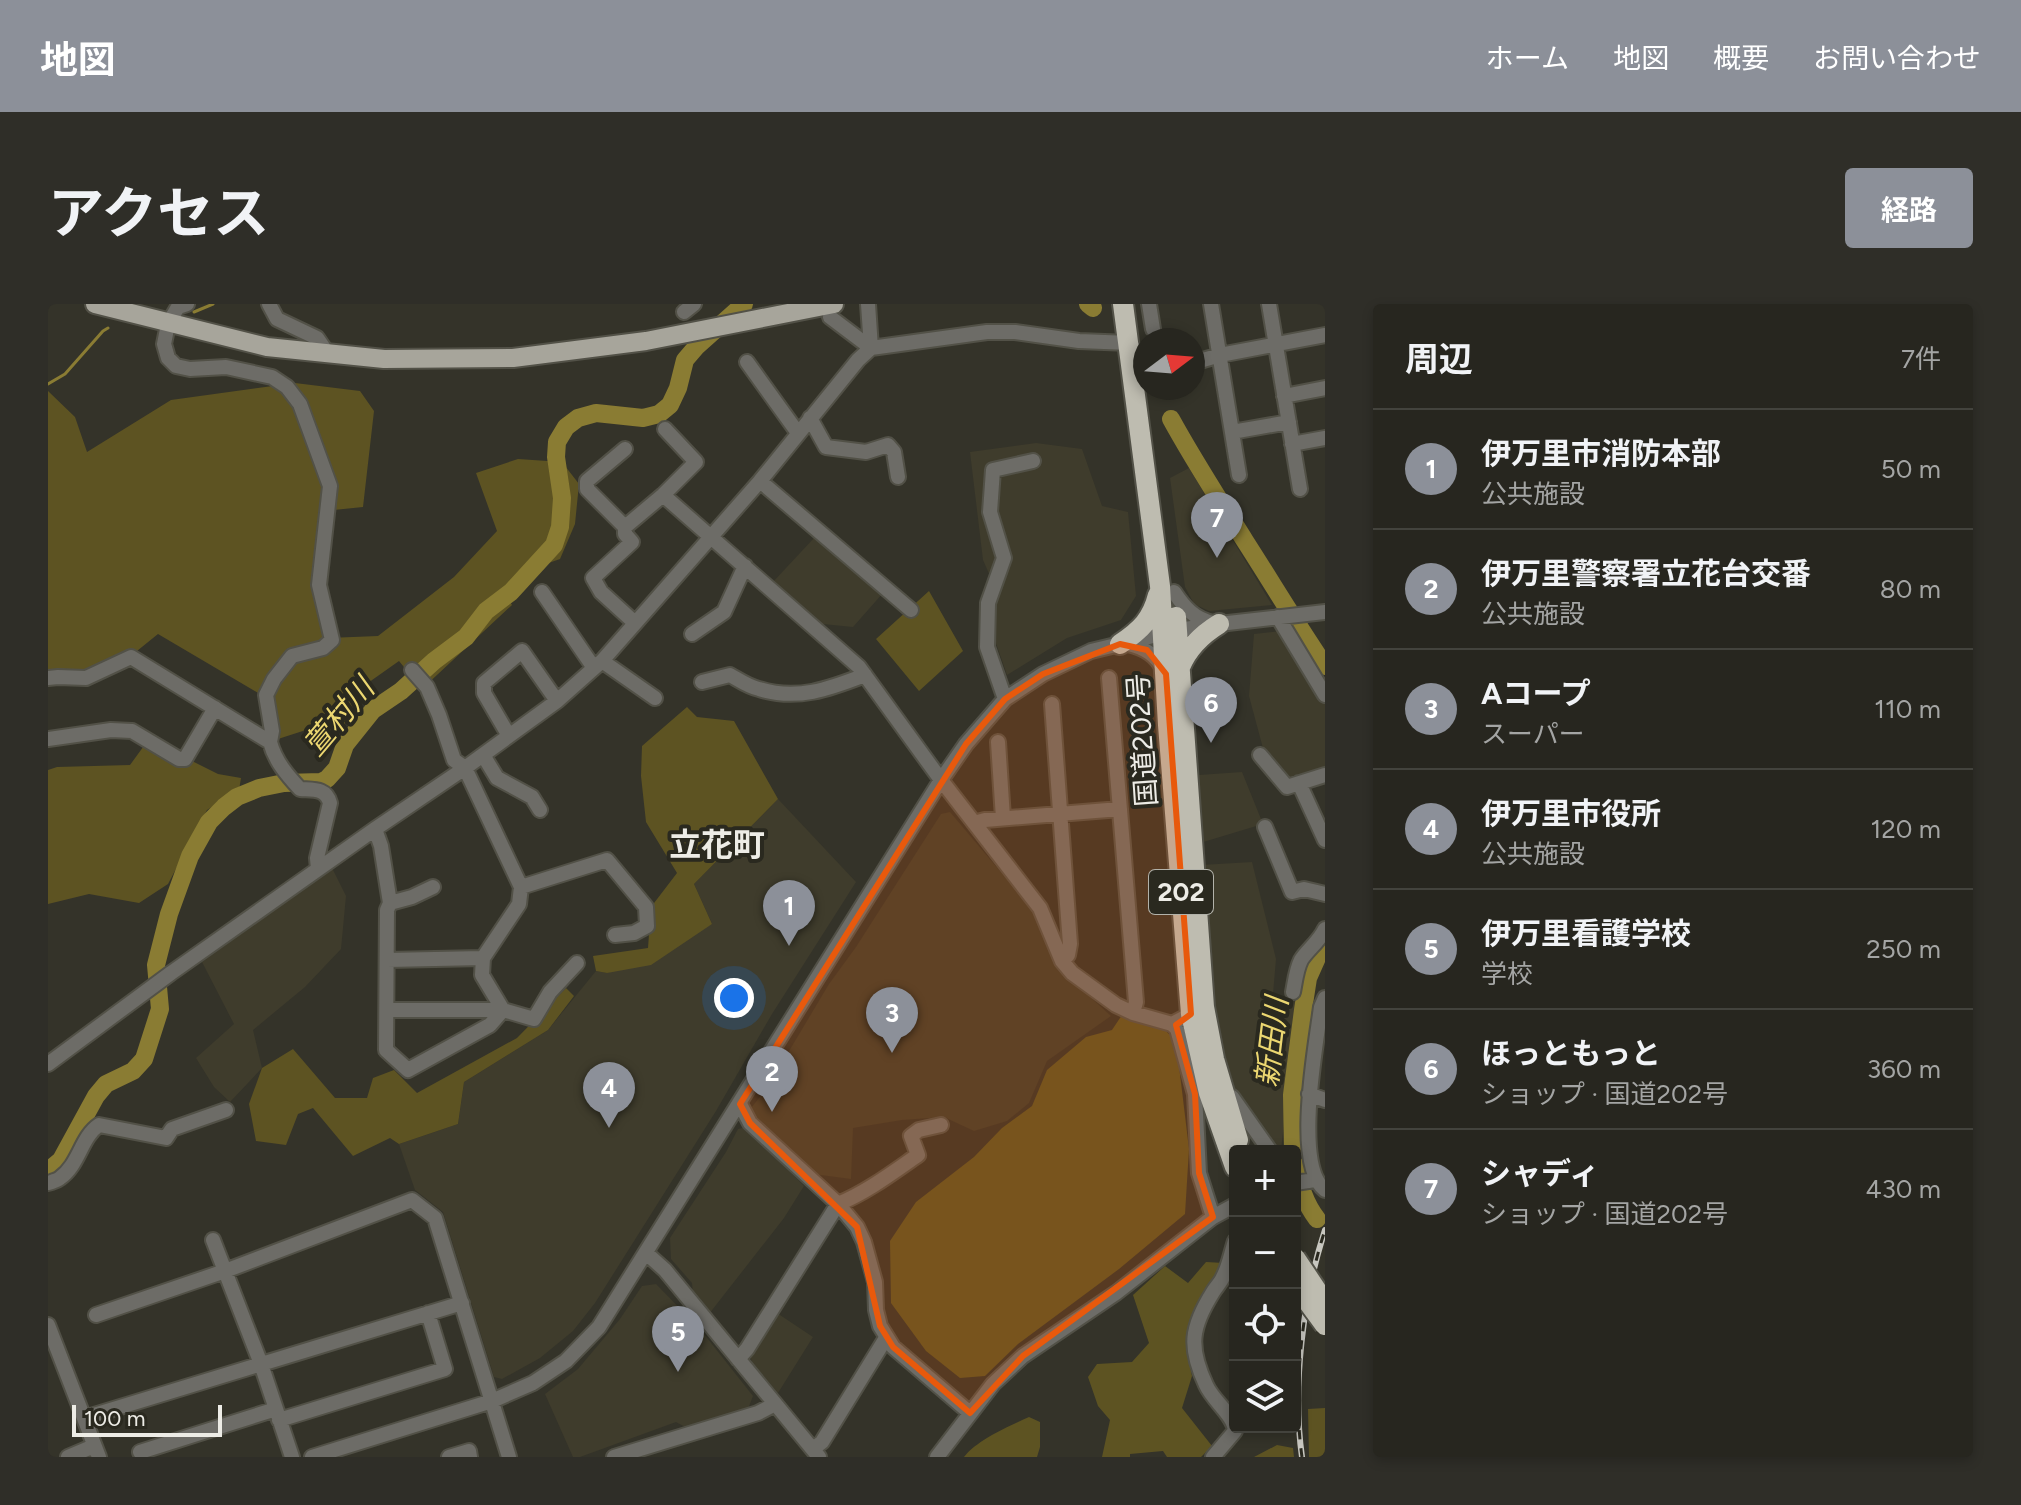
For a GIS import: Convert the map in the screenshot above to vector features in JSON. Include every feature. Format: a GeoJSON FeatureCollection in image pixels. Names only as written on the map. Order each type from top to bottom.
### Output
{"type":"FeatureCollection","features":[{"type":"Feature","properties":{"kind":"highway","name":"国道202号"},"geometry":{"type":"LineString","coordinates":[[1123,304],[1167,589]]}},
{"type":"Feature","properties":{"kind":"highway"},"geometry":{"type":"LineString","coordinates":[[1136,304],[1140,328]]}},
{"type":"Feature","properties":{"kind":"highway","name":"国道202号"},"geometry":{"type":"LineString","coordinates":[[1149,400],[1171,632],[1173,671],[1168,725],[1189,1015],[1210,1095],[1235,1145]]}},
{"type":"Feature","properties":{"kind":"highway"},"geometry":{"type":"LineString","coordinates":[[1120,644],[1142,628],[1167,589]]}},
{"type":"Feature","properties":{"kind":"highway"},"geometry":{"type":"LineString","coordinates":[[1173,671],[1197,641],[1219,624]]}},
{"type":"Feature","properties":{"kind":"highway"},"geometry":{"type":"LineString","coordinates":[[1301,1267],[1325,1303]]}},
{"type":"Feature","properties":{"kind":"highway"},"geometry":{"type":"LineString","coordinates":[[1299,1289],[1325,1325]]}},
{"type":"Feature","properties":{"kind":"main road"},"geometry":{"type":"LineString","coordinates":[[95,304],[267,347],[384,359],[513,358],[646,341],[792,308],[832,310]]}},
{"type":"Feature","properties":{"kind":"street"},"geometry":{"type":"LineString","coordinates":[[187,304],[178,307],[168,324],[164,344],[168,358],[176,366],[190,369],[226,367],[272,377],[287,387],[300,404],[330,486],[319,585],[332,640],[323,648],[292,656],[266,695],[272,752],[300,789],[323,791],[328,796],[330,803],[317,858],[318,869]]}},
{"type":"Feature","properties":{"kind":"street"},"geometry":{"type":"LineString","coordinates":[[269,304],[277,319],[317,338],[328,354]]}},
{"type":"Feature","properties":{"kind":"street"},"geometry":{"type":"LineString","coordinates":[[868,304],[871,348]]}},
{"type":"Feature","properties":{"kind":"street"},"geometry":{"type":"LineString","coordinates":[[1149,304],[1153,328]]}},
{"type":"Feature","properties":{"kind":"street"},"geometry":{"type":"LineString","coordinates":[[1211,304],[1239,475]]}},
{"type":"Feature","properties":{"kind":"street"},"geometry":{"type":"LineString","coordinates":[[1269,304],[1300,489]]}},
{"type":"Feature","properties":{"kind":"street"},"geometry":{"type":"LineString","coordinates":[[832,310],[871,348]]}},
{"type":"Feature","properties":{"kind":"street"},"geometry":{"type":"LineString","coordinates":[[48,1064],[171,973],[557,701],[598,664],[635,623],[871,348],[987,332],[1130,343],[1133,347]]}},
{"type":"Feature","properties":{"kind":"street"},"geometry":{"type":"LineString","coordinates":[[1205,359],[1325,335]]}},
{"type":"Feature","properties":{"kind":"street"},"geometry":{"type":"LineString","coordinates":[[747,362],[798,433]]}},
{"type":"Feature","properties":{"kind":"street"},"geometry":{"type":"LineString","coordinates":[[1284,396],[1325,388]]}},
{"type":"Feature","properties":{"kind":"street"},"geometry":{"type":"LineString","coordinates":[[810,418],[826,447],[866,452],[888,445],[894,452],[898,477]]}},
{"type":"Feature","properties":{"kind":"street"},"geometry":{"type":"LineString","coordinates":[[1232,432],[1289,422]]}},
{"type":"Feature","properties":{"kind":"street"},"geometry":{"type":"LineString","coordinates":[[625,527],[696,462],[665,429]]}},
{"type":"Feature","properties":{"kind":"street"},"geometry":{"type":"LineString","coordinates":[[1292,444],[1325,438]]}},
{"type":"Feature","properties":{"kind":"street"},"geometry":{"type":"LineString","coordinates":[[625,449],[587,481],[587,489],[625,527],[625,534],[632,542],[593,578],[601,592],[635,623]]}},
{"type":"Feature","properties":{"kind":"street"},"geometry":{"type":"LineString","coordinates":[[1005,699],[987,647],[988,603],[1004,558],[990,512],[993,470],[1033,461]]}},
{"type":"Feature","properties":{"kind":"street"},"geometry":{"type":"LineString","coordinates":[[760,481],[911,610]]}},
{"type":"Feature","properties":{"kind":"street"},"geometry":{"type":"LineString","coordinates":[[663,495],[859,667],[1040,908],[1062,961],[1072,973],[1133,1013],[1189,1015]]}},
{"type":"Feature","properties":{"kind":"street"},"geometry":{"type":"LineString","coordinates":[[692,634],[724,612],[745,566]]}},
{"type":"Feature","properties":{"kind":"street"},"geometry":{"type":"LineString","coordinates":[[1167,589],[1195,617],[1219,624]]}},
{"type":"Feature","properties":{"kind":"street"},"geometry":{"type":"LineString","coordinates":[[542,592],[598,664],[655,698]]}},
{"type":"Feature","properties":{"kind":"street"},"geometry":{"type":"LineString","coordinates":[[312,1457],[492,1401],[533,1383],[566,1361],[599,1327],[941,780],[966,744],[1005,699],[1043,674],[1091,651],[1219,624],[1320,613]]}},
{"type":"Feature","properties":{"kind":"street"},"geometry":{"type":"LineString","coordinates":[[1278,617],[1325,695]]}},
{"type":"Feature","properties":{"kind":"street"},"geometry":{"type":"LineString","coordinates":[[1120,644],[1147,650],[1173,671]]}},
{"type":"Feature","properties":{"kind":"street"},"geometry":{"type":"LineString","coordinates":[[509,736],[484,693],[484,683],[522,651],[557,701]]}},
{"type":"Feature","properties":{"kind":"street"},"geometry":{"type":"LineString","coordinates":[[48,678],[86,678],[131,657],[270,742]]}},
{"type":"Feature","properties":{"kind":"street"},"geometry":{"type":"LineString","coordinates":[[412,670],[427,687],[454,760],[465,768],[521,887],[519,904],[483,958],[482,975],[503,1010]]}},
{"type":"Feature","properties":{"kind":"street"},"geometry":{"type":"LineString","coordinates":[[702,682],[730,675],[757,689],[795,695],[831,688],[865,675]]}},
{"type":"Feature","properties":{"kind":"street"},"geometry":{"type":"LineString","coordinates":[[1109,678],[1136,1002],[1133,1013]]}},
{"type":"Feature","properties":{"kind":"street"},"geometry":{"type":"LineString","coordinates":[[1052,704],[1070,944],[1068,955],[1062,961]]}},
{"type":"Feature","properties":{"kind":"street"},"geometry":{"type":"LineString","coordinates":[[48,739],[111,730],[132,731],[179,759],[185,759],[215,708]]}},
{"type":"Feature","properties":{"kind":"street"},"geometry":{"type":"LineString","coordinates":[[998,742],[1003,818]]}},
{"type":"Feature","properties":{"kind":"street"},"geometry":{"type":"LineString","coordinates":[[483,755],[497,778],[532,797],[540,810]]}},
{"type":"Feature","properties":{"kind":"street"},"geometry":{"type":"LineString","coordinates":[[1260,755],[1287,787],[1325,775]]}},
{"type":"Feature","properties":{"kind":"street"},"geometry":{"type":"LineString","coordinates":[[1299,783],[1325,840]]}},
{"type":"Feature","properties":{"kind":"street"},"geometry":{"type":"LineString","coordinates":[[974,823],[1120,809]]}},
{"type":"Feature","properties":{"kind":"street"},"geometry":{"type":"LineString","coordinates":[[1265,827],[1292,892],[1304,889],[1325,894]]}},
{"type":"Feature","properties":{"kind":"street"},"geometry":{"type":"LineString","coordinates":[[375,829],[381,846],[390,903],[387,910],[386,1050],[408,1070],[490,1025],[503,1010]]}},
{"type":"Feature","properties":{"kind":"street"},"geometry":{"type":"LineString","coordinates":[[521,887],[607,860],[646,907],[647,926],[634,933],[615,935]]}},
{"type":"Feature","properties":{"kind":"street"},"geometry":{"type":"LineString","coordinates":[[390,903],[433,887]]}},
{"type":"Feature","properties":{"kind":"street"},"geometry":{"type":"LineString","coordinates":[[1293,992],[1302,958],[1320,940],[1325,929]]}},
{"type":"Feature","properties":{"kind":"street"},"geometry":{"type":"LineString","coordinates":[[387,960],[483,958]]}},
{"type":"Feature","properties":{"kind":"street"},"geometry":{"type":"LineString","coordinates":[[387,1010],[503,1010],[534,1019],[550,992],[577,963]]}},
{"type":"Feature","properties":{"kind":"street"},"geometry":{"type":"LineString","coordinates":[[1320,1185],[1309,1140],[1309,1094],[1321,1007],[1325,998]]}},
{"type":"Feature","properties":{"kind":"street"},"geometry":{"type":"LineString","coordinates":[[1309,1094],[1325,1100]]}},
{"type":"Feature","properties":{"kind":"street"},"geometry":{"type":"LineString","coordinates":[[1213,1217],[1199,1173],[1210,1095],[1232,1097],[1266,1145]]}},
{"type":"Feature","properties":{"kind":"street"},"geometry":{"type":"LineString","coordinates":[[740,1104],[750,1123],[838,1204],[857,1227],[875,1282],[876,1310],[886,1338],[970,1413]]}},
{"type":"Feature","properties":{"kind":"street"},"geometry":{"type":"LineString","coordinates":[[48,1183],[60,1179],[75,1161],[92,1130],[99,1125],[166,1138],[172,1129],[226,1110]]}},
{"type":"Feature","properties":{"kind":"street"},"geometry":{"type":"LineString","coordinates":[[738,1359],[838,1204],[918,1155],[911,1136],[919,1130],[941,1125]]}},
{"type":"Feature","properties":{"kind":"street"},"geometry":{"type":"LineString","coordinates":[[96,1315],[225,1271],[412,1200],[435,1218],[509,1457]]}},
{"type":"Feature","properties":{"kind":"street"},"geometry":{"type":"LineString","coordinates":[[937,1457],[993,1384],[1023,1356],[1116,1293],[1213,1217],[1229,1208]]}},
{"type":"Feature","properties":{"kind":"street"},"geometry":{"type":"LineString","coordinates":[[213,1240],[261,1364],[292,1457]]}},
{"type":"Feature","properties":{"kind":"street"},"geometry":{"type":"LineString","coordinates":[[646,1253],[665,1270],[816,1453],[886,1338]]}},
{"type":"Feature","properties":{"kind":"street"},"geometry":{"type":"LineString","coordinates":[[1213,1457],[1235,1431],[1234,1423],[1206,1385],[1194,1351],[1193,1336],[1200,1315],[1223,1277],[1229,1259]]}},
{"type":"Feature","properties":{"kind":"street"},"geometry":{"type":"LineString","coordinates":[[84,1418],[462,1303]]}},
{"type":"Feature","properties":{"kind":"street"},"geometry":{"type":"LineString","coordinates":[[140,1452],[445,1369],[428,1313]]}},
{"type":"Feature","properties":{"kind":"street"},"geometry":{"type":"LineString","coordinates":[[48,1325],[97,1451],[68,1457]]}},
{"type":"Feature","properties":{"kind":"street"},"geometry":{"type":"LineString","coordinates":[[614,1457],[758,1413],[775,1404]]}},
{"type":"Feature","properties":{"kind":"street"},"geometry":{"type":"LineString","coordinates":[[449,1457],[469,1451],[470,1457]]}},
{"type":"Feature","properties":{"kind":"highlighted area"},"geometry":{"type":"Polygon","coordinates":[[[1120,644],[1147,650],[1166,674],[1191,1014],[1176,1025],[1195,1094],[1199,1173],[1213,1217],[1023,1356],[970,1413],[893,1347],[880,1326],[857,1227],[750,1123],[740,1104],[966,744],[1005,699],[1043,674],[1120,644]]]}},
{"type":"Feature","properties":{"kind":"shaded area"},"geometry":{"type":"Polygon","coordinates":[[[295,383],[360,391],[374,411],[363,507],[324,511],[314,586],[328,638],[378,636],[454,577],[497,531],[476,473],[518,459],[562,462],[579,484],[575,524],[560,559],[543,565],[508,598],[512,605],[422,689],[399,661],[365,685],[337,739],[309,729],[278,739],[270,700],[158,634],[137,651],[86,674],[48,673],[48,391],[75,417],[87,452],[171,400],[295,383]]]}},
{"type":"Feature","properties":{"kind":"shaded area"},"geometry":{"type":"Polygon","coordinates":[[[1036,443],[1082,449],[1102,506],[1128,512],[1136,596],[1121,620],[1067,638],[1007,675],[991,629],[998,594],[983,560],[970,452],[1036,443]]]}},
{"type":"Feature","properties":{"kind":"shaded area"},"geometry":{"type":"Polygon","coordinates":[[[1189,468],[1272,605],[1209,611],[1194,604],[1185,587],[1170,478],[1189,468]]]}},
{"type":"Feature","properties":{"kind":"shaded area"},"geometry":{"type":"Polygon","coordinates":[[[814,538],[873,580],[883,593],[853,627],[813,623],[772,583],[814,538]]]}},
{"type":"Feature","properties":{"kind":"shaded area"},"geometry":{"type":"Polygon","coordinates":[[[929,591],[963,651],[919,691],[876,639],[929,591]]]}},
{"type":"Feature","properties":{"kind":"shaded area"},"geometry":{"type":"Polygon","coordinates":[[[1290,630],[1325,691],[1325,772],[1289,784],[1264,752],[1249,696],[1254,634],[1290,630]]]}},
{"type":"Feature","properties":{"kind":"shaded area"},"geometry":{"type":"Polygon","coordinates":[[[687,707],[697,717],[734,721],[778,799],[694,884],[712,924],[651,965],[607,973],[596,971],[593,956],[648,948],[651,907],[677,873],[646,822],[641,776],[642,746],[687,707]]]}},
{"type":"Feature","properties":{"kind":"shaded area"},"geometry":{"type":"Polygon","coordinates":[[[146,743],[218,774],[241,778],[239,790],[207,810],[168,884],[139,903],[89,894],[48,904],[48,770],[57,767],[130,765],[146,743]]]}},
{"type":"Feature","properties":{"kind":"shaded area"},"geometry":{"type":"Polygon","coordinates":[[[1242,772],[1263,824],[1200,843],[1199,775],[1242,772]]]}},
{"type":"Feature","properties":{"kind":"shaded area"},"geometry":{"type":"Polygon","coordinates":[[[778,799],[856,882],[595,1303],[573,1331],[540,1358],[502,1379],[494,1377],[443,1212],[415,1190],[399,1144],[458,1124],[464,1082],[548,1030],[596,971],[607,973],[712,924],[694,884],[778,799]]]}},
{"type":"Feature","properties":{"kind":"shaded area"},"geometry":{"type":"Polygon","coordinates":[[[950,812],[1039,917],[1063,972],[1111,1016],[1047,1061],[1029,1103],[1007,1121],[974,1131],[944,1117],[853,1128],[851,1179],[813,1174],[756,1119],[751,1108],[767,1088],[829,984],[941,814],[950,812]]]}},
{"type":"Feature","properties":{"kind":"shaded area"},"geometry":{"type":"Polygon","coordinates":[[[1252,862],[1276,959],[1273,994],[1297,1002],[1282,1145],[1257,1145],[1235,1112],[1219,1048],[1201,865],[1252,862]]]}},
{"type":"Feature","properties":{"kind":"shaded area"},"geometry":{"type":"Polygon","coordinates":[[[332,868],[346,896],[341,949],[305,987],[253,1030],[262,1068],[230,1102],[214,1087],[196,1058],[234,1024],[202,962],[332,868]]]}},
{"type":"Feature","properties":{"kind":"shaded area"},"geometry":{"type":"Polygon","coordinates":[[[566,988],[574,996],[548,1030],[464,1082],[458,1124],[399,1144],[390,1138],[353,1156],[313,1108],[298,1114],[286,1145],[256,1141],[249,1104],[262,1068],[293,1049],[335,1098],[367,1098],[373,1078],[394,1070],[417,1093],[517,1038],[566,988]]]}},
{"type":"Feature","properties":{"kind":"shaded area"},"geometry":{"type":"Polygon","coordinates":[[[1122,1015],[1163,1028],[1176,1041],[1189,1149],[1185,1214],[1119,1269],[1018,1344],[985,1376],[960,1378],[926,1351],[891,1303],[890,1241],[916,1202],[1032,1106],[1047,1070],[1086,1037],[1112,1030],[1122,1015]]]}},
{"type":"Feature","properties":{"kind":"shaded area"},"geometry":{"type":"Polygon","coordinates":[[[747,1127],[804,1186],[784,1218],[709,1314],[693,1294],[692,1283],[671,1259],[670,1238],[738,1129],[747,1127]]]}},
{"type":"Feature","properties":{"kind":"shaded area"},"geometry":{"type":"Polygon","coordinates":[[[1206,1262],[1224,1263],[1191,1322],[1188,1356],[1192,1376],[1182,1408],[1212,1446],[1201,1457],[1167,1457],[1163,1451],[1130,1454],[1130,1457],[1102,1457],[1110,1420],[1098,1406],[1088,1377],[1097,1364],[1132,1362],[1149,1343],[1133,1295],[1165,1266],[1188,1283],[1206,1262]]]}},
{"type":"Feature","properties":{"kind":"shaded area"},"geometry":{"type":"Polygon","coordinates":[[[656,1284],[700,1329],[753,1396],[748,1409],[687,1428],[676,1422],[573,1457],[545,1394],[578,1369],[620,1319],[642,1286],[656,1284]]]}},
{"type":"Feature","properties":{"kind":"shaded area"},"geometry":{"type":"Polygon","coordinates":[[[777,1313],[813,1337],[778,1393],[752,1363],[750,1354],[777,1313]]]}},
{"type":"Feature","properties":{"kind":"shaded area"},"geometry":{"type":"Polygon","coordinates":[[[1325,1408],[1325,1457],[1309,1457],[1308,1409],[1325,1408]]]}},
{"type":"Feature","properties":{"kind":"shaded area"},"geometry":{"type":"Polygon","coordinates":[[[1029,1417],[1040,1422],[1037,1457],[964,1457],[985,1439],[1029,1417]]]}},
{"type":"Feature","properties":{"kind":"shaded area"},"geometry":{"type":"Polygon","coordinates":[[[1277,1445],[1293,1448],[1294,1457],[1254,1457],[1277,1445]]]}},
{"type":"Feature","properties":{"kind":"waterway"},"geometry":{"type":"LineString","coordinates":[[194,312],[213,304]]}},
{"type":"Feature","properties":{"kind":"waterway","name":"萱村川"},"geometry":{"type":"LineString","coordinates":[[48,1171],[61,1160],[96,1096],[106,1084],[133,1071],[144,1059],[160,1009],[156,965],[169,914],[190,856],[209,822],[237,797],[259,788],[327,779],[337,768],[345,745],[373,710],[466,637],[486,611],[511,592],[554,545],[560,527],[562,498],[557,442],[566,427],[578,418],[596,413],[643,418],[659,414],[670,405],[685,360],[744,304]]}},
{"type":"Feature","properties":{"kind":"waterway","name":"新田川"},"geometry":{"type":"LineString","coordinates":[[1088,304],[1093,308]]}},
{"type":"Feature","properties":{"kind":"waterway"},"geometry":{"type":"LineString","coordinates":[[48,384],[65,374],[108,328]]}},
{"type":"Feature","properties":{"kind":"waterway","name":"新田川"},"geometry":{"type":"LineString","coordinates":[[1171,419],[1325,666]]}},
{"type":"Feature","properties":{"kind":"waterway","name":"新田川"},"geometry":{"type":"LineString","coordinates":[[1293,1145],[1292,1095],[1308,978],[1325,944]]}},
{"type":"Feature","properties":{"kind":"waterway","name":"新田川"},"geometry":{"type":"LineString","coordinates":[[1301,1186],[1317,1219]]}},
{"type":"Feature","properties":{"kind":"railway"},"geometry":{"type":"LineString","coordinates":[[1302,1457],[1298,1401],[1302,1342],[1305,1313],[1325,1230]]}},
{"type":"Feature","properties":{"kind":"place","name":"シャディ"},"geometry":{"type":"Point","coordinates":[1217,558]}},
{"type":"Feature","properties":{"kind":"place","name":"ほっともっと"},"geometry":{"type":"Point","coordinates":[1211,743]}},
{"type":"Feature","properties":{"kind":"place","name":"伊万里市消防本部"},"geometry":{"type":"Point","coordinates":[789,946]}},
{"type":"Feature","properties":{"kind":"place","name":"Aコープ"},"geometry":{"type":"Point","coordinates":[892,1053]}},
{"type":"Feature","properties":{"kind":"place","name":"伊万里警察署立花台交番"},"geometry":{"type":"Point","coordinates":[772,1112]}},
{"type":"Feature","properties":{"kind":"place","name":"伊万里市役所"},"geometry":{"type":"Point","coordinates":[609,1128]}},
{"type":"Feature","properties":{"kind":"place","name":"伊万里看護学校"},"geometry":{"type":"Point","coordinates":[678,1372]}},
{"type":"Feature","properties":{"kind":"district","name":"立花町"},"geometry":{"type":"Point","coordinates":[717,845]}}]}
